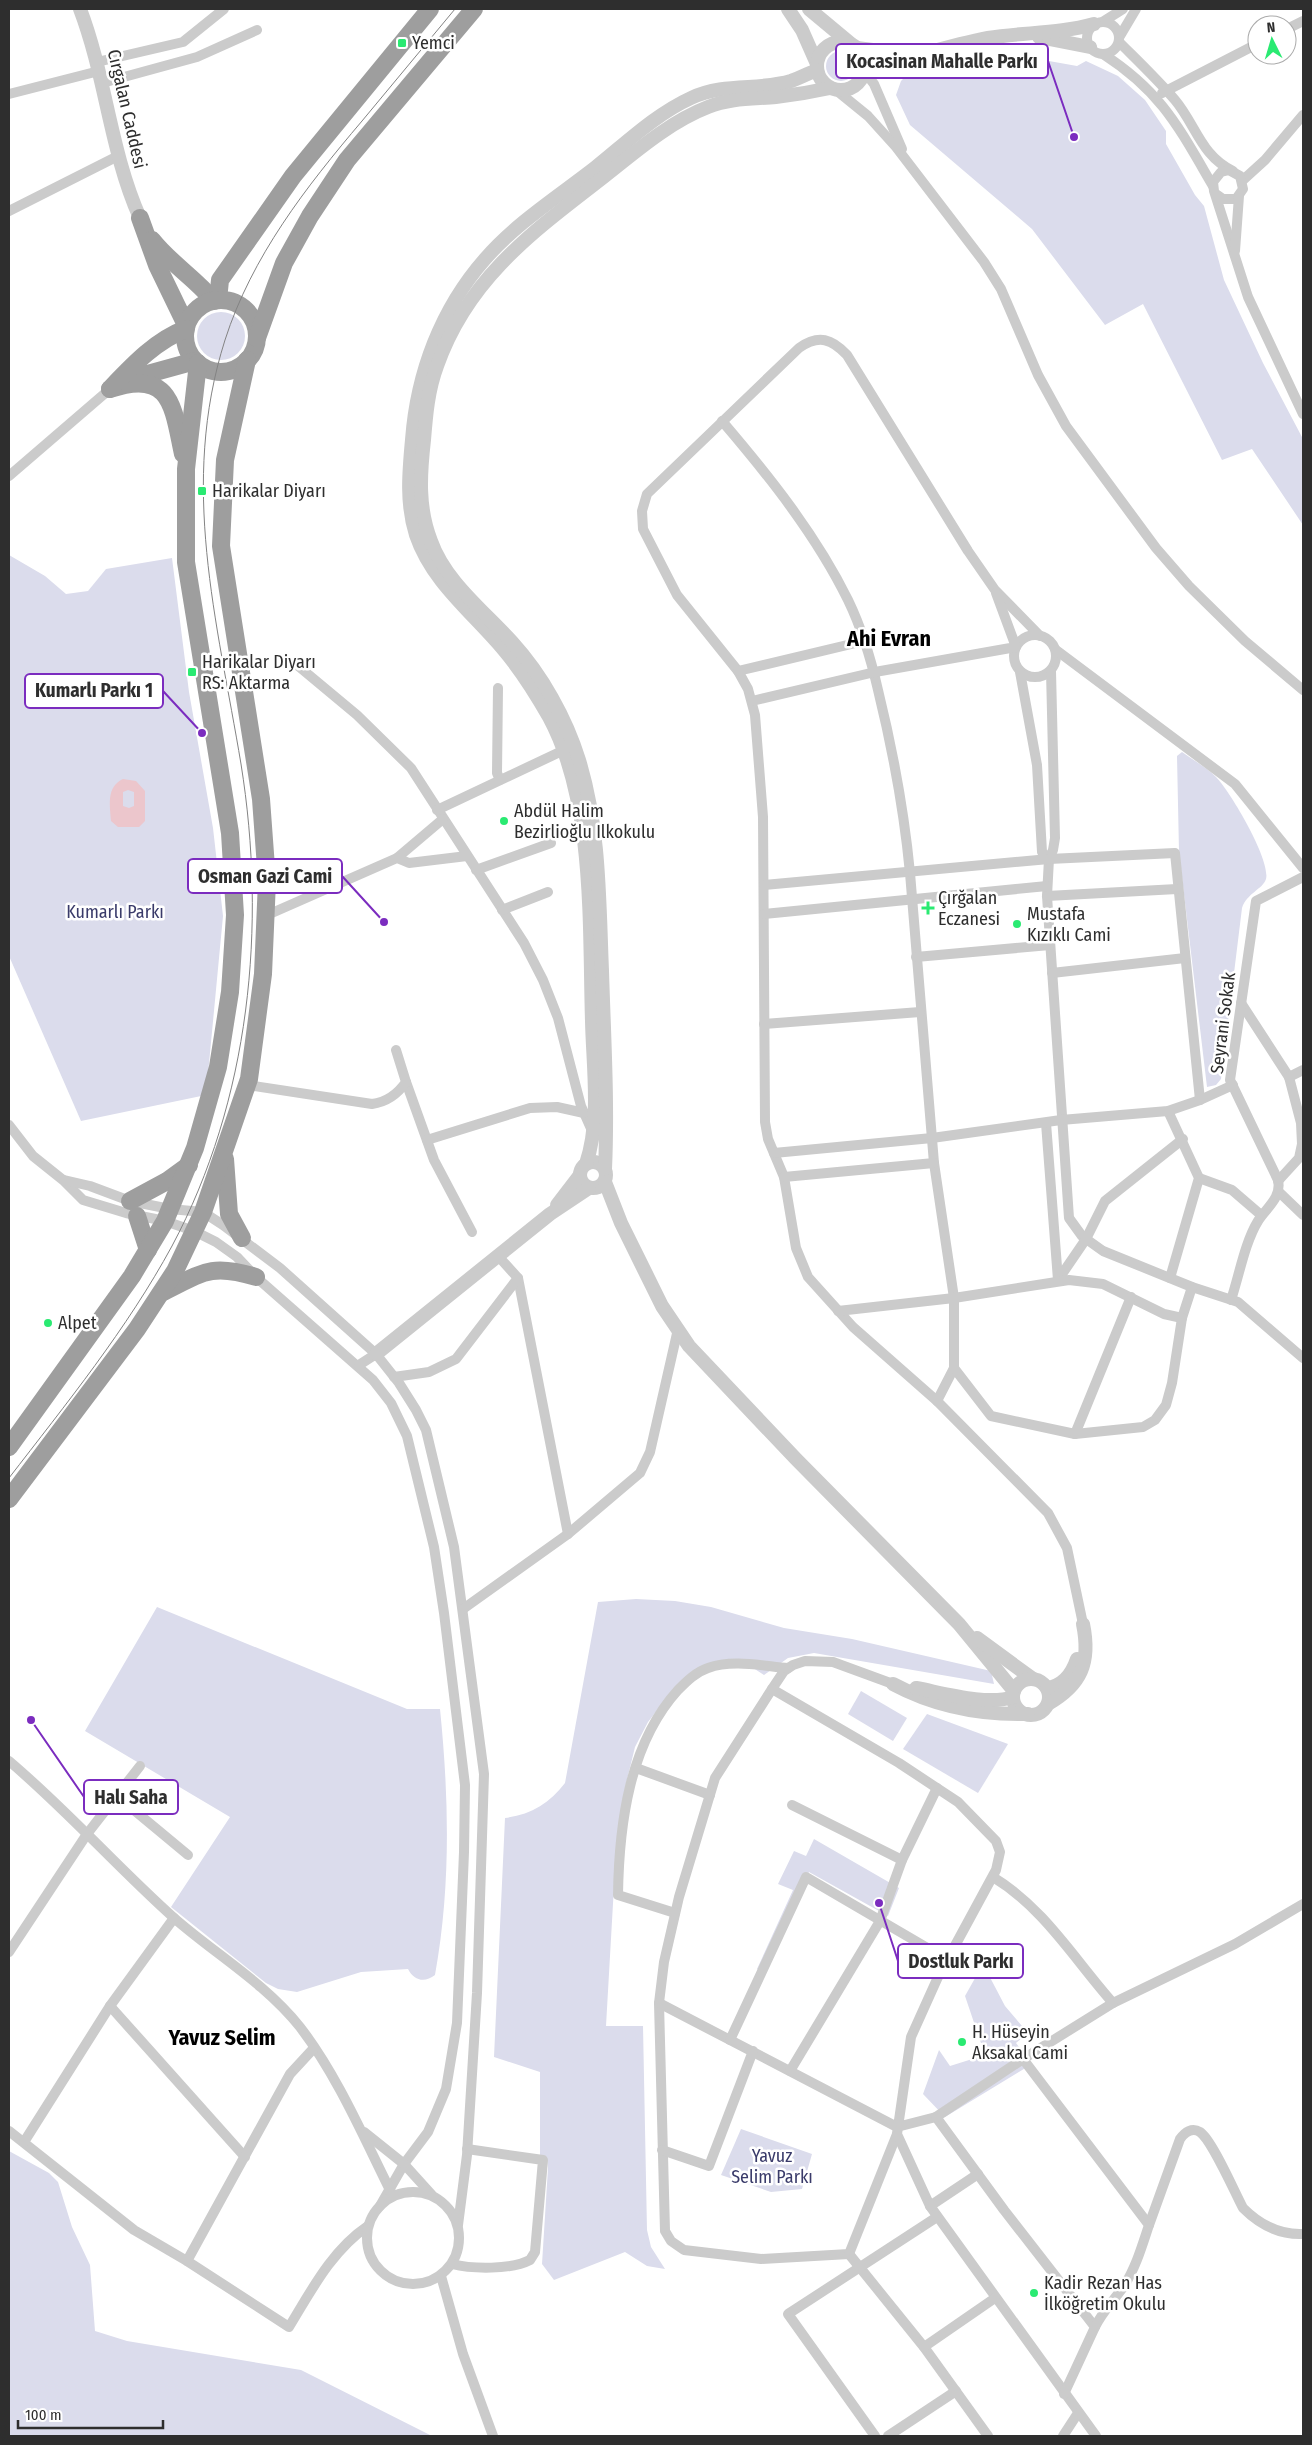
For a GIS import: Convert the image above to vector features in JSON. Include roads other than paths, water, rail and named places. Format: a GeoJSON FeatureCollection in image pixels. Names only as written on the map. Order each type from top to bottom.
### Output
{"type":"FeatureCollection","features":[{"type":"Feature","properties":{"kind":"highway"},"geometry":{"type":"LineString","coordinates":[[216,300],[220,280],[293,176],[430,9]]}},
{"type":"Feature","properties":{"kind":"highway"},"geometry":{"type":"LineString","coordinates":[[140,218],[160,271],[186,327],[187,349],[196,362],[212,371],[224,372],[237,368],[252,354],[284,263],[310,216],[347,160],[474,9]]}},
{"type":"Feature","properties":{"kind":"highway"},"geometry":{"type":"LineString","coordinates":[[140,218],[160,250],[178,268],[197,281],[216,300]]}},
{"type":"Feature","properties":{"kind":"highway"},"geometry":{"type":"LineString","coordinates":[[110,389],[155,346],[173,333],[186,327],[194,311],[216,300],[233,302],[248,312],[255,324],[257,338]]}},
{"type":"Feature","properties":{"kind":"highway"},"geometry":{"type":"LineString","coordinates":[[9,1499],[137,1329],[175,1271],[203,1212],[247,1085],[263,974],[267,881],[261,800],[221,546],[225,460],[247,360]]}},
{"type":"Feature","properties":{"kind":"highway"},"geometry":{"type":"LineString","coordinates":[[110,389],[140,374],[196,362]]}},
{"type":"Feature","properties":{"kind":"highway"},"geometry":{"type":"LineString","coordinates":[[9,1447],[132,1276],[168,1215],[189,1165],[218,1066],[230,992],[235,915],[230,833],[186,562],[186,468],[196,362]]}},
{"type":"Feature","properties":{"kind":"highway"},"geometry":{"type":"LineString","coordinates":[[110,389],[128,384],[145,384],[158,388],[167,395],[172,404],[186,468]]}},
{"type":"Feature","properties":{"kind":"highway"},"geometry":{"type":"LineString","coordinates":[[224,1152],[229,1214],[242,1238]]}},
{"type":"Feature","properties":{"kind":"highway"},"geometry":{"type":"LineString","coordinates":[[148,1250],[134,1208],[189,1165]]}},
{"type":"Feature","properties":{"kind":"highway"},"geometry":{"type":"LineString","coordinates":[[161,1293],[210,1270],[231,1269],[256,1276]]}},
{"type":"Feature","properties":{"kind":"street","name":"Cırgalan Caddesi"},"geometry":{"type":"LineString","coordinates":[[80,9],[100,72],[118,156],[128,189],[140,218]]}},
{"type":"Feature","properties":{"kind":"street"},"geometry":{"type":"LineString","coordinates":[[100,72],[183,42],[224,9]]}},
{"type":"Feature","properties":{"kind":"street"},"geometry":{"type":"LineString","coordinates":[[788,9],[802,30],[821,81],[868,116],[906,159],[991,273],[1009,306],[1048,395],[1089,458],[1156,548],[1189,586],[1245,641],[1303,690]]}},
{"type":"Feature","properties":{"kind":"street"},"geometry":{"type":"LineString","coordinates":[[358,1365],[376,1354],[550,1214],[589,1188],[598,1188],[605,1175],[607,1103],[596,836],[586,786],[528,660],[460,586],[442,564],[432,544],[423,516],[420,490],[427,405],[436,368],[455,324],[473,294],[497,265],[538,228],[662,133],[690,114],[713,105],[853,88],[862,80],[865,70],[864,57],[854,46],[809,9]]}},
{"type":"Feature","properties":{"kind":"street"},"geometry":{"type":"LineString","coordinates":[[1090,47],[1088,32],[1123,9]]}},
{"type":"Feature","properties":{"kind":"street"},"geometry":{"type":"LineString","coordinates":[[1103,54],[1113,51],[1136,9]]}},
{"type":"Feature","properties":{"kind":"street"},"geometry":{"type":"LineString","coordinates":[[865,70],[895,63],[914,55],[980,40],[1076,29],[1099,23],[1115,26],[1120,39],[1185,114],[1204,148],[1221,164],[1234,171],[1243,180],[1243,188],[1239,196],[1234,260]]}},
{"type":"Feature","properties":{"kind":"street"},"geometry":{"type":"LineString","coordinates":[[9,94],[100,72],[198,57],[256,30]]}},
{"type":"Feature","properties":{"kind":"street"},"geometry":{"type":"LineString","coordinates":[[1031,34],[1090,47],[1129,71],[1156,97],[1176,124],[1215,190],[1227,200],[1239,196]]}},
{"type":"Feature","properties":{"kind":"street"},"geometry":{"type":"LineString","coordinates":[[589,1188],[582,1183],[583,1169],[593,1134],[591,994],[584,833],[562,751],[559,726],[503,649],[440,579],[422,550],[416,534],[409,499],[412,439],[418,392],[432,348],[444,320],[464,286],[486,258],[522,226],[675,106],[709,91],[791,81],[817,67],[820,53],[829,45],[840,42],[854,46],[914,55]]}},
{"type":"Feature","properties":{"kind":"street"},"geometry":{"type":"LineString","coordinates":[[1156,97],[1166,90],[1247,49]]}},
{"type":"Feature","properties":{"kind":"street"},"geometry":{"type":"LineString","coordinates":[[865,70],[874,84],[906,159]]}},
{"type":"Feature","properties":{"kind":"street"},"geometry":{"type":"LineString","coordinates":[[1243,180],[1265,160],[1303,115]]}},
{"type":"Feature","properties":{"kind":"street"},"geometry":{"type":"LineString","coordinates":[[9,211],[118,156]]}},
{"type":"Feature","properties":{"kind":"street"},"geometry":{"type":"LineString","coordinates":[[1234,171],[1221,172],[1215,178],[1215,190],[1234,260],[1248,297],[1303,414]]}},
{"type":"Feature","properties":{"kind":"street"},"geometry":{"type":"LineString","coordinates":[[675,1912],[618,1895],[623,1827],[636,1768],[646,1740],[657,1718],[673,1696],[693,1675],[710,1667],[728,1664],[788,1668],[804,1661],[833,1662],[893,1684],[909,1693],[956,1707],[1006,1715],[1028,1714],[1040,1713],[1048,1704],[1064,1695],[1076,1682],[1080,1674],[1086,1649],[1083,1624],[1069,1557],[1054,1521],[1042,1506],[936,1400],[838,1311],[815,1286],[801,1261],[784,1176],[768,1139],[765,1122],[764,885],[761,778],[752,701],[738,671],[677,595],[643,529],[641,517],[647,494],[804,344],[823,340],[835,343],[847,355],[968,551],[995,590],[1056,650],[1236,784],[1303,868]]}},
{"type":"Feature","properties":{"kind":"street"},"geometry":{"type":"LineString","coordinates":[[9,476],[110,389]]}},
{"type":"Feature","properties":{"kind":"street"},"geometry":{"type":"LineString","coordinates":[[722,421],[771,481],[815,545],[849,602],[875,672],[901,792],[910,873],[934,1163],[954,1298],[954,1368],[936,1400]]}},
{"type":"Feature","properties":{"kind":"street"},"geometry":{"type":"LineString","coordinates":[[995,590],[1016,647],[1014,660],[1020,672],[1032,727],[1042,852],[1049,859]]}},
{"type":"Feature","properties":{"kind":"street"},"geometry":{"type":"LineString","coordinates":[[752,701],[875,672],[1016,647],[1026,637],[1040,636]]}},
{"type":"Feature","properties":{"kind":"street"},"geometry":{"type":"LineString","coordinates":[[738,671],[864,641]]}},
{"type":"Feature","properties":{"kind":"street"},"geometry":{"type":"LineString","coordinates":[[1020,672],[1032,678],[1046,675],[1055,665],[1056,650]]}},
{"type":"Feature","properties":{"kind":"street"},"geometry":{"type":"LineString","coordinates":[[297,665],[356,715],[411,768],[524,943],[551,999],[564,1038],[584,1113],[593,1134]]}},
{"type":"Feature","properties":{"kind":"street"},"geometry":{"type":"LineString","coordinates":[[1051,671],[1054,838],[1053,850],[1049,859],[1047,891],[1069,1218],[1086,1239],[1103,1251],[1192,1287],[1238,1302],[1303,1358]]}},
{"type":"Feature","properties":{"kind":"street"},"geometry":{"type":"LineString","coordinates":[[498,688],[497,772],[500,780]]}},
{"type":"Feature","properties":{"kind":"street"},"geometry":{"type":"LineString","coordinates":[[437,810],[562,751]]}},
{"type":"Feature","properties":{"kind":"street"},"geometry":{"type":"LineString","coordinates":[[265,916],[397,858],[443,820]]}},
{"type":"Feature","properties":{"kind":"street"},"geometry":{"type":"LineString","coordinates":[[476,870],[550,843]]}},
{"type":"Feature","properties":{"kind":"street"},"geometry":{"type":"LineString","coordinates":[[764,885],[1049,859],[1175,853],[1177,889],[1200,1100]]}},
{"type":"Feature","properties":{"kind":"street"},"geometry":{"type":"LineString","coordinates":[[397,858],[409,863],[467,856]]}},
{"type":"Feature","properties":{"kind":"street","name":"Seyrani Sokak"},"geometry":{"type":"LineString","coordinates":[[1278,1186],[1230,1080],[1256,901],[1303,877]]}},
{"type":"Feature","properties":{"kind":"street"},"geometry":{"type":"LineString","coordinates":[[764,914],[911,899],[1047,891],[1177,889]]}},
{"type":"Feature","properties":{"kind":"street"},"geometry":{"type":"LineString","coordinates":[[502,910],[548,892]]}},
{"type":"Feature","properties":{"kind":"street"},"geometry":{"type":"LineString","coordinates":[[916,957],[1050,945]]}},
{"type":"Feature","properties":{"kind":"street"},"geometry":{"type":"LineString","coordinates":[[1052,973],[1185,958]]}},
{"type":"Feature","properties":{"kind":"street"},"geometry":{"type":"LineString","coordinates":[[1231,1300],[1254,1229],[1278,1186],[1299,1158],[1302,1144],[1301,1123],[1289,1077],[1241,1003]]}},
{"type":"Feature","properties":{"kind":"street"},"geometry":{"type":"LineString","coordinates":[[764,1024],[920,1012]]}},
{"type":"Feature","properties":{"kind":"street"},"geometry":{"type":"LineString","coordinates":[[396,1050],[434,1160],[472,1232]]}},
{"type":"Feature","properties":{"kind":"street"},"geometry":{"type":"LineString","coordinates":[[1289,1077],[1303,1070]]}},
{"type":"Feature","properties":{"kind":"street"},"geometry":{"type":"LineString","coordinates":[[247,1085],[372,1104],[392,1097],[406,1082]]}},
{"type":"Feature","properties":{"kind":"street"},"geometry":{"type":"LineString","coordinates":[[774,1153],[932,1138],[1061,1120],[1168,1111],[1200,1100],[1233,1085]]}},
{"type":"Feature","properties":{"kind":"street"},"geometry":{"type":"LineString","coordinates":[[427,1140],[530,1108],[557,1107],[584,1113]]}},
{"type":"Feature","properties":{"kind":"street"},"geometry":{"type":"LineString","coordinates":[[1168,1111],[1183,1139],[1199,1178],[1170,1278]]}},
{"type":"Feature","properties":{"kind":"street"},"geometry":{"type":"LineString","coordinates":[[1046,1123],[1058,1280]]}},
{"type":"Feature","properties":{"kind":"street"},"geometry":{"type":"LineString","coordinates":[[9,1125],[33,1156],[63,1180],[83,1200],[168,1215],[226,1248],[358,1365],[391,1403],[404,1427],[410,1445],[434,1548],[446,1622],[465,1785],[458,1998],[454,2045],[446,2089],[428,2132],[404,2164],[392,2192],[380,2206],[368,2226],[354,2236],[319,2277],[289,2327],[187,2261],[134,2230],[9,2131]]}},
{"type":"Feature","properties":{"kind":"street"},"geometry":{"type":"LineString","coordinates":[[1058,1280],[1086,1239],[1105,1201],[1183,1139]]}},
{"type":"Feature","properties":{"kind":"street"},"geometry":{"type":"LineString","coordinates":[[550,1214],[583,1169],[599,1163],[605,1175],[621,1223],[640,1264],[662,1306],[678,1329],[716,1376],[959,1624],[1014,1694],[1017,1708],[1028,1714]]}},
{"type":"Feature","properties":{"kind":"street"},"geometry":{"type":"LineString","coordinates":[[784,1176],[934,1163]]}},
{"type":"Feature","properties":{"kind":"street"},"geometry":{"type":"LineString","coordinates":[[1199,1178],[1232,1190],[1261,1215]]}},
{"type":"Feature","properties":{"kind":"street"},"geometry":{"type":"LineString","coordinates":[[63,1180],[90,1186],[134,1208],[168,1215],[203,1212],[242,1238],[280,1268],[376,1354],[416,1410],[428,1436],[450,1528],[463,1609],[484,1774],[477,1993],[467,2149],[458,2226],[458,2250],[452,2264],[441,2276],[418,2284],[402,2283],[387,2276],[372,2258],[367,2242],[368,2226]]}},
{"type":"Feature","properties":{"kind":"street"},"geometry":{"type":"LineString","coordinates":[[1278,1186],[1303,1215]]}},
{"type":"Feature","properties":{"kind":"street"},"geometry":{"type":"LineString","coordinates":[[498,1256],[518,1278],[568,1534]]}},
{"type":"Feature","properties":{"kind":"street"},"geometry":{"type":"LineString","coordinates":[[394,1377],[429,1372],[456,1359],[518,1278]]}},
{"type":"Feature","properties":{"kind":"street"},"geometry":{"type":"LineString","coordinates":[[838,1311],[954,1298],[1058,1280],[1092,1282],[1114,1288],[1164,1314],[1182,1318]]}},
{"type":"Feature","properties":{"kind":"street"},"geometry":{"type":"LineString","coordinates":[[954,1368],[991,1416],[1075,1434],[1143,1427],[1160,1416],[1170,1394],[1182,1318],[1192,1287]]}},
{"type":"Feature","properties":{"kind":"street"},"geometry":{"type":"LineString","coordinates":[[1075,1434],[1131,1297]]}},
{"type":"Feature","properties":{"kind":"street"},"geometry":{"type":"LineString","coordinates":[[463,1609],[568,1534],[630,1483],[644,1466],[650,1452],[678,1329]]}},
{"type":"Feature","properties":{"kind":"street"},"geometry":{"type":"LineString","coordinates":[[959,1624],[1033,1679],[1043,1684],[1047,1688],[1048,1704]]}},
{"type":"Feature","properties":{"kind":"street"},"geometry":{"type":"LineString","coordinates":[[1047,1688],[1061,1684],[1070,1673],[1076,1662],[1083,1624]]}},
{"type":"Feature","properties":{"kind":"street"},"geometry":{"type":"LineString","coordinates":[[788,1668],[772,1689],[715,1778],[675,1912],[664,1962],[659,2003],[664,2226],[670,2241],[684,2250],[761,2259],[849,2254]]}},
{"type":"Feature","properties":{"kind":"street"},"geometry":{"type":"LineString","coordinates":[[893,1684],[985,1699],[1003,1700],[1014,1694],[1022,1682],[1033,1679]]}},
{"type":"Feature","properties":{"kind":"street"},"geometry":{"type":"LineString","coordinates":[[772,1689],[898,1762],[958,1802],[996,1841],[1000,1858],[993,1877],[948,1960],[911,2037],[897,2130],[849,2254]]}},
{"type":"Feature","properties":{"kind":"street"},"geometry":{"type":"LineString","coordinates":[[9,1761],[46,1793],[174,1918],[270,1996],[290,2015],[314,2048],[361,2130],[392,2192]]}},
{"type":"Feature","properties":{"kind":"street"},"geometry":{"type":"LineString","coordinates":[[9,1952],[87,1834],[140,1766]]}},
{"type":"Feature","properties":{"kind":"street"},"geometry":{"type":"LineString","coordinates":[[636,1768],[710,1795]]}},
{"type":"Feature","properties":{"kind":"street"},"geometry":{"type":"LineString","coordinates":[[790,2070],[880,1921],[902,1860],[938,1788]]}},
{"type":"Feature","properties":{"kind":"street"},"geometry":{"type":"LineString","coordinates":[[117,1796],[188,1855]]}},
{"type":"Feature","properties":{"kind":"street"},"geometry":{"type":"LineString","coordinates":[[792,1805],[902,1860]]}},
{"type":"Feature","properties":{"kind":"street"},"geometry":{"type":"LineString","coordinates":[[993,1877],[1017,1892],[1038,1911],[1083,1970],[1113,2004]]}},
{"type":"Feature","properties":{"kind":"street"},"geometry":{"type":"LineString","coordinates":[[730,2040],[806,1878],[948,1960]]}},
{"type":"Feature","properties":{"kind":"street"},"geometry":{"type":"LineString","coordinates":[[897,2130],[936,2117],[1113,2004],[1235,1944],[1303,1904]]}},
{"type":"Feature","properties":{"kind":"street"},"geometry":{"type":"LineString","coordinates":[[24,2142],[110,2006],[174,1918]]}},
{"type":"Feature","properties":{"kind":"street"},"geometry":{"type":"LineString","coordinates":[[659,2003],[790,2070],[897,2130],[930,2206],[937,2217],[1096,2436]]}},
{"type":"Feature","properties":{"kind":"street"},"geometry":{"type":"LineString","coordinates":[[110,2006],[245,2157]]}},
{"type":"Feature","properties":{"kind":"street"},"geometry":{"type":"LineString","coordinates":[[187,2261],[290,2074],[314,2048]]}},
{"type":"Feature","properties":{"kind":"street"},"geometry":{"type":"LineString","coordinates":[[662,2150],[709,2166],[753,2051]]}},
{"type":"Feature","properties":{"kind":"street"},"geometry":{"type":"LineString","coordinates":[[1024,2060],[1149,2225]]}},
{"type":"Feature","properties":{"kind":"street"},"geometry":{"type":"LineString","coordinates":[[936,2117],[1095,2327]]}},
{"type":"Feature","properties":{"kind":"street"},"geometry":{"type":"LineString","coordinates":[[361,2130],[404,2164],[433,2196],[451,2211],[458,2226]]}},
{"type":"Feature","properties":{"kind":"street"},"geometry":{"type":"LineString","coordinates":[[1064,2394],[1100,2316],[1117,2296],[1131,2273],[1180,2139],[1187,2131],[1194,2130],[1203,2135],[1243,2208],[1250,2215],[1274,2230],[1303,2234]]}},
{"type":"Feature","properties":{"kind":"street"},"geometry":{"type":"LineString","coordinates":[[452,2264],[468,2268],[514,2265],[530,2260],[535,2252],[543,2160],[467,2149]]}},
{"type":"Feature","properties":{"kind":"street"},"geometry":{"type":"LineString","coordinates":[[930,2206],[978,2174]]}},
{"type":"Feature","properties":{"kind":"street"},"geometry":{"type":"LineString","coordinates":[[392,2192],[417,2192],[433,2196]]}},
{"type":"Feature","properties":{"kind":"street"},"geometry":{"type":"LineString","coordinates":[[875,2436],[788,2314],[937,2217]]}},
{"type":"Feature","properties":{"kind":"street"},"geometry":{"type":"LineString","coordinates":[[849,2254],[924,2347],[988,2436]]}},
{"type":"Feature","properties":{"kind":"street"},"geometry":{"type":"LineString","coordinates":[[441,2276],[462,2354],[493,2436]]}},
{"type":"Feature","properties":{"kind":"street"},"geometry":{"type":"LineString","coordinates":[[924,2347],[995,2298]]}},
{"type":"Feature","properties":{"kind":"street"},"geometry":{"type":"LineString","coordinates":[[888,2436],[956,2391]]}},
{"type":"Feature","properties":{"kind":"street"},"geometry":{"type":"LineString","coordinates":[[1063,2436],[1078,2413]]}},
{"type":"Feature","properties":{"kind":"tram line"},"geometry":{"type":"LineString","coordinates":[[9,1478],[116,1336],[136,1307],[172,1246],[198,1190],[219,1132],[235,1072],[246,1011],[251,949],[252,887],[249,825],[241,764],[213,605],[204,500],[205,447],[211,394],[225,340],[236,309],[265,251],[301,197],[455,9]]}},
{"type":"Feature","properties":{"kind":"place","name":"Yemci"},"geometry":{"type":"Point","coordinates":[402,43]}},
{"type":"Feature","properties":{"kind":"place","name":"Kocasinan Mahalle Parkı"},"geometry":{"type":"Point","coordinates":[1074,137]}},
{"type":"Feature","properties":{"kind":"place","name":"Harikalar Diyarı"},"geometry":{"type":"Point","coordinates":[202,491]}},
{"type":"Feature","properties":{"kind":"place","name":"Harikalar Diyarı RS: Aktarma"},"geometry":{"type":"Point","coordinates":[192,672]}},
{"type":"Feature","properties":{"kind":"place","name":"Kumarlı Parkı 1"},"geometry":{"type":"Point","coordinates":[202,733]}},
{"type":"Feature","properties":{"kind":"place","name":"Abdül Halim Bezirlioğlu Ilkokulu"},"geometry":{"type":"Point","coordinates":[504,821]}},
{"type":"Feature","properties":{"kind":"place","name":"Çırğalan Eczanesi"},"geometry":{"type":"Point","coordinates":[928,908]}},
{"type":"Feature","properties":{"kind":"place","name":"Osman Gazi Cami"},"geometry":{"type":"Point","coordinates":[384,922]}},
{"type":"Feature","properties":{"kind":"place","name":"Mustafa Kızıklı Cami"},"geometry":{"type":"Point","coordinates":[1017,924]}},
{"type":"Feature","properties":{"kind":"place","name":"Alpet"},"geometry":{"type":"Point","coordinates":[48,1323]}},
{"type":"Feature","properties":{"kind":"place","name":"Halı Saha"},"geometry":{"type":"Point","coordinates":[31,1720]}},
{"type":"Feature","properties":{"kind":"place","name":"Dostluk Parkı"},"geometry":{"type":"Point","coordinates":[879,1903]}},
{"type":"Feature","properties":{"kind":"place","name":"H. Hüseyin Aksakal Cami"},"geometry":{"type":"Point","coordinates":[962,2042]}},
{"type":"Feature","properties":{"kind":"place","name":"Kadir Rezan Has İlköğretim Okulu"},"geometry":{"type":"Point","coordinates":[1034,2293]}},
{"type":"Feature","properties":{"kind":"district","name":"Ahi Evran"},"geometry":{"type":"Point","coordinates":[889,638]}},
{"type":"Feature","properties":{"kind":"district","name":"Yavuz Selim"},"geometry":{"type":"Point","coordinates":[222,2037]}},
{"type":"Feature","properties":{"kind":"park label","name":"Kumarlı Parkı"},"geometry":{"type":"Point","coordinates":[115,912]}},
{"type":"Feature","properties":{"kind":"park label","name":"Yavuz Selim Parkı"},"geometry":{"type":"Point","coordinates":[772,2166]}}]}
